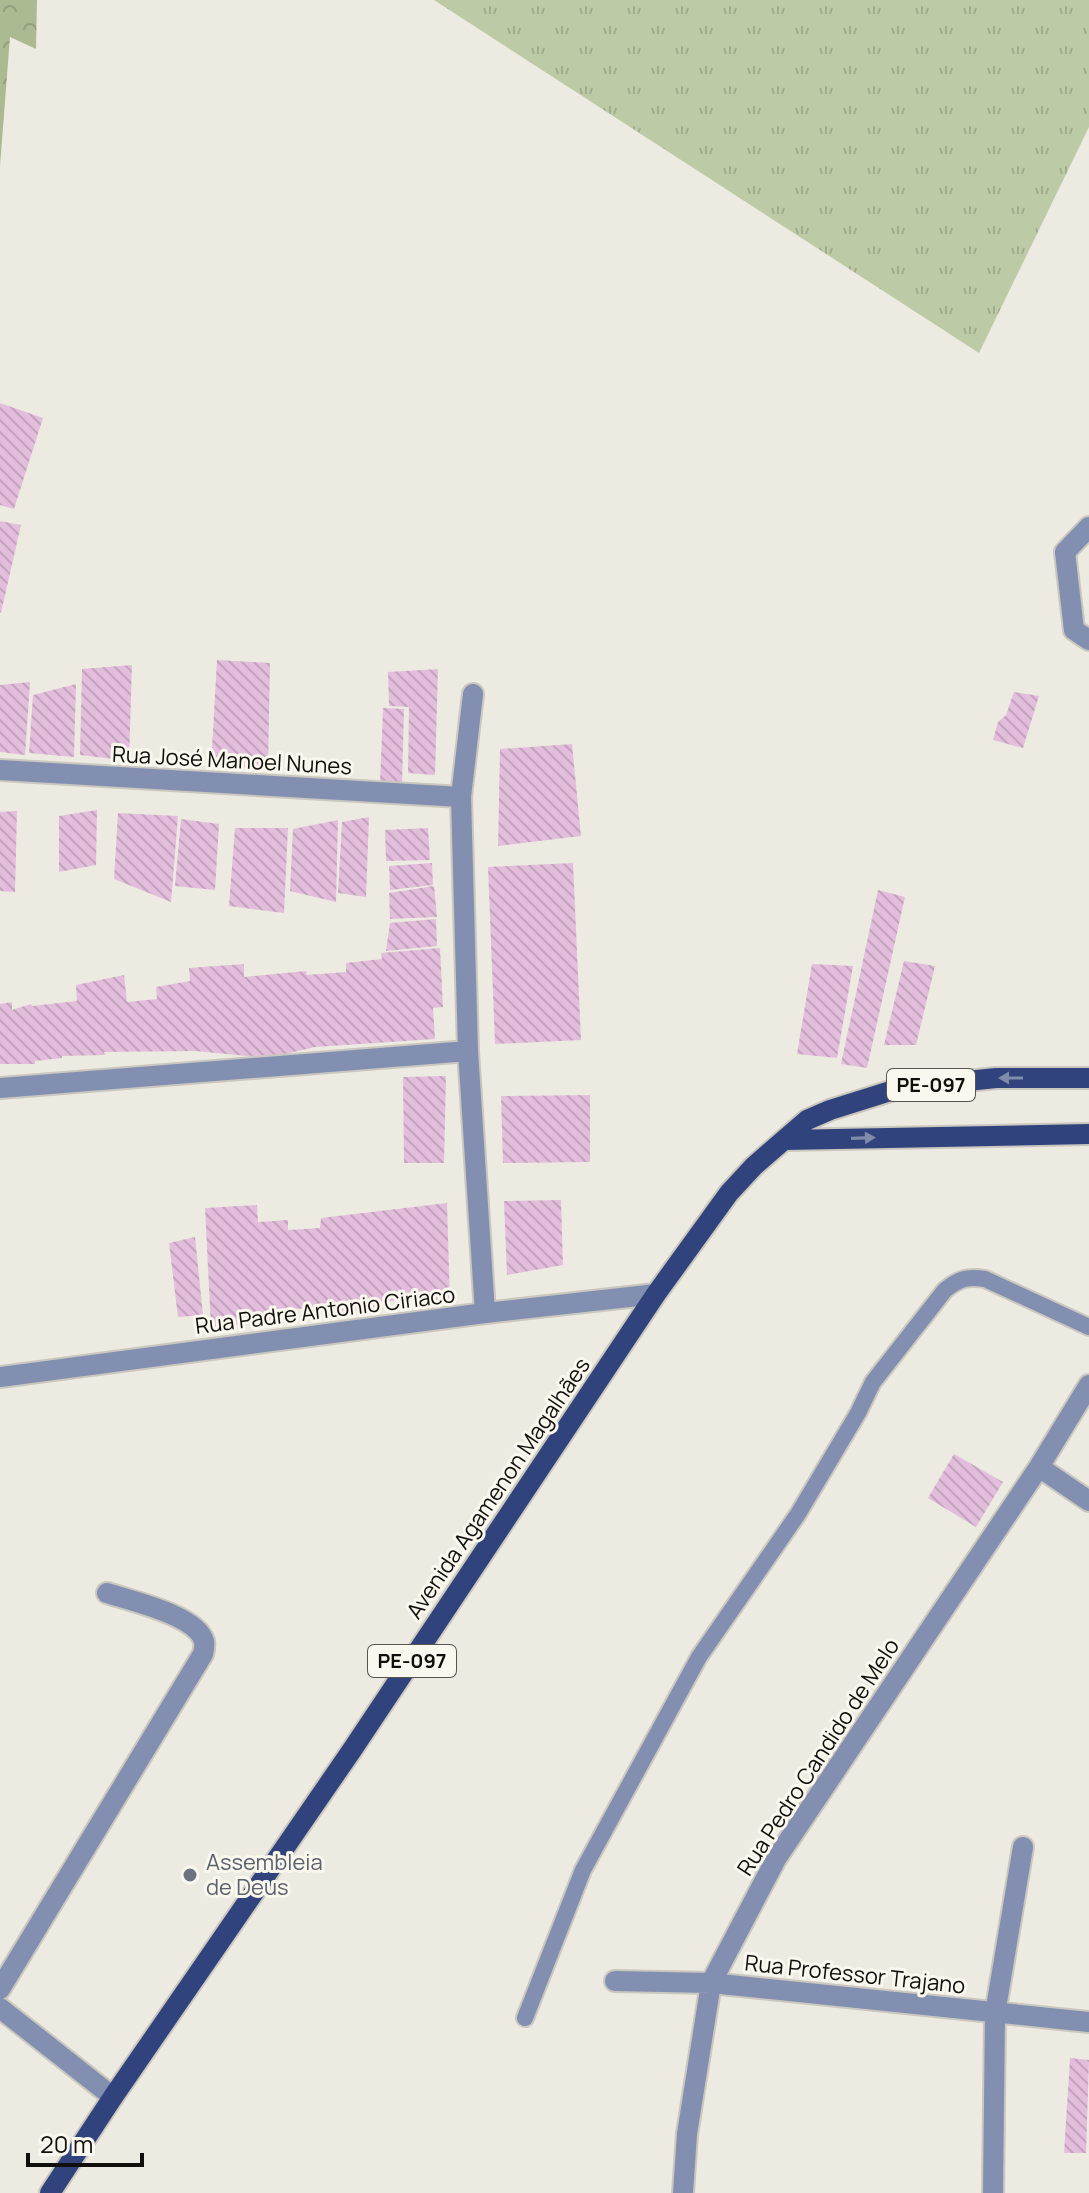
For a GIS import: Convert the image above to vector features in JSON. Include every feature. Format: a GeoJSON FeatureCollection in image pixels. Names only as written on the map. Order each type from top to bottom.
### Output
{"type":"FeatureCollection","features":[{"type":"Feature","properties":{"kind":"main road","name":"Avenida Agamenon Magalhães"},"geometry":{"type":"LineString","coordinates":[[50,2193],[361,1737],[656,1294],[729,1193],[754,1166],[807,1120],[900,1088],[996,1078],[1089,1078]]}},
{"type":"Feature","properties":{"kind":"main road"},"geometry":{"type":"LineString","coordinates":[[785,1140],[1089,1134]]}},
{"type":"Feature","properties":{"kind":"street"},"geometry":{"type":"LineString","coordinates":[[1089,527],[1065,552],[1074,630],[1089,640]]}},
{"type":"Feature","properties":{"kind":"street"},"geometry":{"type":"LineString","coordinates":[[473,694],[461,797],[468,1051],[485,1313]]}},
{"type":"Feature","properties":{"kind":"street","name":"Rua José Manoel Nunes"},"geometry":{"type":"LineString","coordinates":[[0,770],[461,797]]}},
{"type":"Feature","properties":{"kind":"street"},"geometry":{"type":"LineString","coordinates":[[0,1088],[468,1051]]}},
{"type":"Feature","properties":{"kind":"street","name":"Rua Padre Antonio Ciriaco"},"geometry":{"type":"LineString","coordinates":[[0,1377],[485,1313],[656,1294]]}},
{"type":"Feature","properties":{"kind":"street","name":"Rua Pedro Candido de Melo"},"geometry":{"type":"LineString","coordinates":[[683,2193],[687,2134],[711,1983],[776,1859],[1039,1467],[1089,1385]]}},
{"type":"Feature","properties":{"kind":"street"},"geometry":{"type":"LineString","coordinates":[[1039,1467],[1089,1501]]}},
{"type":"Feature","properties":{"kind":"street"},"geometry":{"type":"LineString","coordinates":[[0,1989],[203,1654],[204,1641],[196,1629],[184,1620],[107,1593]]}},
{"type":"Feature","properties":{"kind":"street"},"geometry":{"type":"LineString","coordinates":[[993,2193],[995,2014],[1023,1847]]}},
{"type":"Feature","properties":{"kind":"street","name":"Rua Professor Trajano"},"geometry":{"type":"LineString","coordinates":[[615,1981],[711,1983],[1089,2022]]}},
{"type":"Feature","properties":{"kind":"street"},"geometry":{"type":"LineString","coordinates":[[0,2008],[113,2097]]}},
{"type":"Feature","properties":{"kind":"lane"},"geometry":{"type":"LineString","coordinates":[[525,2018],[583,1870],[699,1657],[798,1514],[873,1382],[945,1290],[969,1276],[985,1279],[1089,1327]]}},
{"type":"Feature","properties":{"kind":"green space"},"geometry":{"type":"Polygon","coordinates":[[[0,0],[37,0],[36,49],[10,37],[0,166],[0,0]]]}},
{"type":"Feature","properties":{"kind":"green space"},"geometry":{"type":"Polygon","coordinates":[[[434,0],[1089,0],[1089,127],[979,353],[434,0]]]}},
{"type":"Feature","properties":{"kind":"building"},"geometry":{"type":"Polygon","coordinates":[[[0,403],[43,418],[14,509],[0,505],[0,403]]]}},
{"type":"Feature","properties":{"kind":"building"},"geometry":{"type":"Polygon","coordinates":[[[0,521],[21,525],[1,613],[0,612],[0,521]]]}},
{"type":"Feature","properties":{"kind":"building"},"geometry":{"type":"Polygon","coordinates":[[[217,660],[270,663],[268,769],[211,766],[217,660]]]}},
{"type":"Feature","properties":{"kind":"building"},"geometry":{"type":"Polygon","coordinates":[[[132,665],[129,761],[80,755],[82,669],[132,665]]]}},
{"type":"Feature","properties":{"kind":"building"},"geometry":{"type":"Polygon","coordinates":[[[438,669],[435,775],[408,773],[409,707],[389,706],[388,672],[438,669]]]}},
{"type":"Feature","properties":{"kind":"building"},"geometry":{"type":"Polygon","coordinates":[[[30,682],[25,755],[0,752],[0,685],[30,682]]]}},
{"type":"Feature","properties":{"kind":"building"},"geometry":{"type":"Polygon","coordinates":[[[76,684],[74,757],[29,753],[33,695],[76,684]]]}},
{"type":"Feature","properties":{"kind":"building"},"geometry":{"type":"Polygon","coordinates":[[[1014,692],[1039,696],[1023,748],[993,740],[998,722],[1006,715],[1014,692]]]}},
{"type":"Feature","properties":{"kind":"building"},"geometry":{"type":"Polygon","coordinates":[[[383,708],[404,709],[402,785],[380,783],[383,708]]]}},
{"type":"Feature","properties":{"kind":"building"},"geometry":{"type":"Polygon","coordinates":[[[572,744],[581,836],[498,846],[500,749],[572,744]]]}},
{"type":"Feature","properties":{"kind":"building"},"geometry":{"type":"Polygon","coordinates":[[[97,810],[96,865],[59,872],[59,816],[97,810]]]}},
{"type":"Feature","properties":{"kind":"building"},"geometry":{"type":"Polygon","coordinates":[[[17,811],[15,892],[0,891],[0,812],[17,811]]]}},
{"type":"Feature","properties":{"kind":"building"},"geometry":{"type":"Polygon","coordinates":[[[118,813],[178,816],[171,902],[114,879],[118,813]]]}},
{"type":"Feature","properties":{"kind":"building"},"geometry":{"type":"Polygon","coordinates":[[[369,817],[366,897],[338,893],[342,822],[369,817]]]}},
{"type":"Feature","properties":{"kind":"building"},"geometry":{"type":"Polygon","coordinates":[[[181,819],[219,824],[215,890],[175,886],[181,819]]]}},
{"type":"Feature","properties":{"kind":"building"},"geometry":{"type":"Polygon","coordinates":[[[338,820],[336,902],[290,891],[293,829],[338,820]]]}},
{"type":"Feature","properties":{"kind":"building"},"geometry":{"type":"Polygon","coordinates":[[[235,828],[288,828],[284,913],[229,906],[235,828]]]}},
{"type":"Feature","properties":{"kind":"building"},"geometry":{"type":"Polygon","coordinates":[[[428,828],[430,860],[386,861],[385,830],[428,828]]]}},
{"type":"Feature","properties":{"kind":"building"},"geometry":{"type":"Polygon","coordinates":[[[432,863],[433,885],[390,890],[389,866],[432,863]]]}},
{"type":"Feature","properties":{"kind":"building"},"geometry":{"type":"Polygon","coordinates":[[[573,863],[581,1040],[495,1044],[488,867],[573,863]]]}},
{"type":"Feature","properties":{"kind":"building"},"geometry":{"type":"Polygon","coordinates":[[[434,886],[437,917],[390,919],[389,893],[434,886]]]}},
{"type":"Feature","properties":{"kind":"building"},"geometry":{"type":"Polygon","coordinates":[[[878,890],[905,897],[867,1068],[841,1064],[878,890]]]}},
{"type":"Feature","properties":{"kind":"building"},"geometry":{"type":"Polygon","coordinates":[[[436,919],[437,946],[386,951],[390,923],[436,919]]]}},
{"type":"Feature","properties":{"kind":"building"},"geometry":{"type":"Polygon","coordinates":[[[440,948],[443,1007],[433,1008],[435,1039],[315,1047],[281,1055],[247,1056],[195,1051],[104,1052],[105,1055],[62,1056],[35,1061],[35,1064],[0,1064],[0,1004],[12,1002],[12,1010],[31,1004],[77,1001],[76,985],[124,975],[127,1002],[157,999],[156,987],[190,981],[189,968],[244,964],[244,977],[306,971],[307,975],[346,972],[346,963],[382,959],[381,953],[440,948]]]}},
{"type":"Feature","properties":{"kind":"building"},"geometry":{"type":"Polygon","coordinates":[[[904,961],[935,966],[916,1045],[884,1045],[904,961]]]}},
{"type":"Feature","properties":{"kind":"building"},"geometry":{"type":"Polygon","coordinates":[[[812,964],[853,966],[837,1058],[797,1054],[812,964]]]}},
{"type":"Feature","properties":{"kind":"building"},"geometry":{"type":"Polygon","coordinates":[[[446,1076],[444,1163],[404,1163],[403,1077],[446,1076]]]}},
{"type":"Feature","properties":{"kind":"building"},"geometry":{"type":"Polygon","coordinates":[[[590,1095],[590,1162],[503,1163],[501,1096],[590,1095]]]}},
{"type":"Feature","properties":{"kind":"building"},"geometry":{"type":"Polygon","coordinates":[[[561,1200],[563,1265],[507,1275],[504,1201],[561,1200]]]}},
{"type":"Feature","properties":{"kind":"building"},"geometry":{"type":"Polygon","coordinates":[[[447,1203],[450,1302],[413,1307],[412,1299],[380,1302],[383,1309],[334,1313],[334,1307],[293,1309],[294,1322],[211,1327],[205,1208],[257,1205],[258,1222],[288,1220],[288,1230],[320,1228],[321,1218],[447,1203]]]}},
{"type":"Feature","properties":{"kind":"building"},"geometry":{"type":"Polygon","coordinates":[[[195,1237],[203,1315],[178,1317],[169,1243],[195,1237]]]}},
{"type":"Feature","properties":{"kind":"building"},"geometry":{"type":"Polygon","coordinates":[[[954,1454],[1003,1482],[976,1527],[928,1498],[954,1454]]]}},
{"type":"Feature","properties":{"kind":"building"},"geometry":{"type":"Polygon","coordinates":[[[1070,2058],[1089,2060],[1086,2153],[1064,2153],[1070,2058]]]}},
{"type":"Feature","properties":{"kind":"place","name":"Assembleia de Deus"},"geometry":{"type":"Point","coordinates":[190,1875]}}]}
